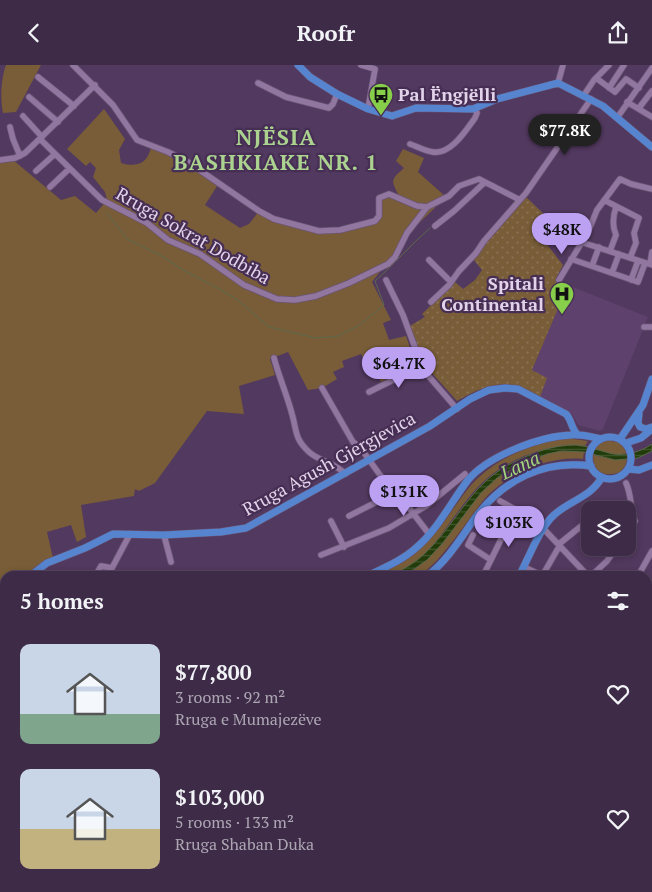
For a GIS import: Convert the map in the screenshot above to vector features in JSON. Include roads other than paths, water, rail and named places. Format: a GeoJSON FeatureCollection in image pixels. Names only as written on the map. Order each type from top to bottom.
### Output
{"type":"FeatureCollection","features":[{"type":"Feature","properties":{"kind":"main road"},"geometry":{"type":"LineString","coordinates":[[298,65],[310,77],[338,94],[368,109],[392,116],[410,109],[425,107],[476,109],[497,99],[558,83],[588,97],[618,118],[652,147]]}},
{"type":"Feature","properties":{"kind":"main road"},"geometry":{"type":"LineString","coordinates":[[625,443],[652,379]]}},
{"type":"Feature","properties":{"kind":"main road","name":"Rruga Agush Gjergjevica"},"geometry":{"type":"LineString","coordinates":[[36,571],[46,563],[85,548],[113,534],[164,535],[221,532],[246,528],[430,426],[470,399],[489,389],[514,388],[523,391],[566,414],[573,430],[578,435]]}},
{"type":"Feature","properties":{"kind":"main road"},"geometry":{"type":"LineString","coordinates":[[640,409],[639,425],[641,428],[652,428]]}},
{"type":"Feature","properties":{"kind":"main road"},"geometry":{"type":"LineString","coordinates":[[564,435],[571,423]]}},
{"type":"Feature","properties":{"kind":"main road"},"geometry":{"type":"LineString","coordinates":[[625,443],[641,438],[652,428]]}},
{"type":"Feature","properties":{"kind":"main road"},"geometry":{"type":"LineString","coordinates":[[376,571],[410,553],[429,534],[464,486],[479,470],[517,448],[536,441],[564,435],[602,439],[612,437],[625,443],[631,454],[630,466],[621,476],[610,479],[602,477],[593,471],[590,462],[591,450],[602,439]]}},
{"type":"Feature","properties":{"kind":"main road"},"geometry":{"type":"LineString","coordinates":[[431,571],[448,555],[492,498],[511,483],[529,474],[558,464],[590,462]]}},
{"type":"Feature","properties":{"kind":"main road"},"geometry":{"type":"LineString","coordinates":[[630,466],[638,470],[652,465]]}},
{"type":"Feature","properties":{"kind":"main road"},"geometry":{"type":"LineString","coordinates":[[522,571],[544,528],[553,516],[591,491],[602,477]]}},
{"type":"Feature","properties":{"kind":"street"},"geometry":{"type":"LineString","coordinates":[[73,65],[95,85],[117,110],[137,140],[188,162],[259,211],[274,219],[319,231],[331,231],[375,221],[378,216],[379,198],[385,194],[393,195],[417,206],[427,207],[449,196],[459,186],[479,179],[520,200]]}},
{"type":"Feature","properties":{"kind":"street"},"geometry":{"type":"LineString","coordinates":[[361,65],[374,69],[368,109]]}},
{"type":"Feature","properties":{"kind":"street"},"geometry":{"type":"LineString","coordinates":[[558,83],[563,65]]}},
{"type":"Feature","properties":{"kind":"street"},"geometry":{"type":"LineString","coordinates":[[431,302],[451,282],[520,200],[588,97],[596,78],[609,65]]}},
{"type":"Feature","properties":{"kind":"street"},"geometry":{"type":"LineString","coordinates":[[609,88],[624,65]]}},
{"type":"Feature","properties":{"kind":"street"},"geometry":{"type":"LineString","coordinates":[[618,118],[652,68]]}},
{"type":"Feature","properties":{"kind":"street"},"geometry":{"type":"LineString","coordinates":[[38,77],[74,106]]}},
{"type":"Feature","properties":{"kind":"street"},"geometry":{"type":"LineString","coordinates":[[596,78],[615,92],[626,79],[638,87]]}},
{"type":"Feature","properties":{"kind":"street"},"geometry":{"type":"LineString","coordinates":[[258,83],[286,97],[329,108],[331,108],[338,94]]}},
{"type":"Feature","properties":{"kind":"street"},"geometry":{"type":"LineString","coordinates":[[0,160],[20,156],[95,85]]}},
{"type":"Feature","properties":{"kind":"street"},"geometry":{"type":"LineString","coordinates":[[639,109],[652,91]]}},
{"type":"Feature","properties":{"kind":"street"},"geometry":{"type":"LineString","coordinates":[[29,97],[58,122]]}},
{"type":"Feature","properties":{"kind":"street"},"geometry":{"type":"LineString","coordinates":[[628,102],[652,117]]}},
{"type":"Feature","properties":{"kind":"street"},"geometry":{"type":"LineString","coordinates":[[410,144],[433,152],[444,151],[454,143],[475,118],[477,115],[476,109]]}},
{"type":"Feature","properties":{"kind":"street","name":"Rruga Sokrat Dodbiba"},"geometry":{"type":"LineString","coordinates":[[23,116],[69,169],[102,200],[147,223],[168,240],[200,254],[252,290],[277,299],[306,298],[321,294],[388,264],[395,257],[407,233],[427,207]]}},
{"type":"Feature","properties":{"kind":"street"},"geometry":{"type":"LineString","coordinates":[[10,127],[20,156]]}},
{"type":"Feature","properties":{"kind":"street"},"geometry":{"type":"LineString","coordinates":[[36,171],[55,154]]}},
{"type":"Feature","properties":{"kind":"street"},"geometry":{"type":"LineString","coordinates":[[50,187],[69,169]]}},
{"type":"Feature","properties":{"kind":"street"},"geometry":{"type":"LineString","coordinates":[[559,280],[588,232],[597,210],[620,179],[652,189]]}},
{"type":"Feature","properties":{"kind":"street"},"geometry":{"type":"LineString","coordinates":[[435,226],[484,183]]}},
{"type":"Feature","properties":{"kind":"street"},"geometry":{"type":"LineString","coordinates":[[604,200],[639,218],[634,233],[636,243],[630,258]]}},
{"type":"Feature","properties":{"kind":"street"},"geometry":{"type":"LineString","coordinates":[[610,251],[616,235],[613,228],[615,220],[613,215],[616,207]]}},
{"type":"Feature","properties":{"kind":"street"},"geometry":{"type":"LineString","coordinates":[[581,242],[649,264]]}},
{"type":"Feature","properties":{"kind":"street"},"geometry":{"type":"LineString","coordinates":[[592,266],[599,247]]}},
{"type":"Feature","properties":{"kind":"street"},"geometry":{"type":"LineString","coordinates":[[571,259],[638,282],[649,264],[652,252]]}},
{"type":"Feature","properties":{"kind":"street"},"geometry":{"type":"LineString","coordinates":[[612,273],[619,254]]}},
{"type":"Feature","properties":{"kind":"street"},"geometry":{"type":"LineString","coordinates":[[429,260],[451,282]]}},
{"type":"Feature","properties":{"kind":"street"},"geometry":{"type":"LineString","coordinates":[[631,279],[638,261]]}},
{"type":"Feature","properties":{"kind":"street"},"geometry":{"type":"LineString","coordinates":[[386,280],[403,315],[420,365],[457,409]]}},
{"type":"Feature","properties":{"kind":"street"},"geometry":{"type":"LineString","coordinates":[[644,327],[652,327]]}},
{"type":"Feature","properties":{"kind":"street"},"geometry":{"type":"LineString","coordinates":[[274,358],[292,413],[294,431],[300,441],[314,456],[335,465],[345,474]]}},
{"type":"Feature","properties":{"kind":"street"},"geometry":{"type":"LineString","coordinates":[[369,392],[420,365]]}},
{"type":"Feature","properties":{"kind":"street"},"geometry":{"type":"LineString","coordinates":[[322,389],[353,442],[360,447],[429,534]]}},
{"type":"Feature","properties":{"kind":"street"},"geometry":{"type":"LineString","coordinates":[[321,555],[382,531],[414,513],[465,474]]}},
{"type":"Feature","properties":{"kind":"street"},"geometry":{"type":"LineString","coordinates":[[626,483],[631,494],[631,501]]}},
{"type":"Feature","properties":{"kind":"street"},"geometry":{"type":"LineString","coordinates":[[349,516],[396,492]]}},
{"type":"Feature","properties":{"kind":"street"},"geometry":{"type":"LineString","coordinates":[[500,501],[516,509],[544,528],[585,571]]}},
{"type":"Feature","properties":{"kind":"street"},"geometry":{"type":"LineString","coordinates":[[486,571],[516,509]]}},
{"type":"Feature","properties":{"kind":"street"},"geometry":{"type":"LineString","coordinates":[[331,521],[344,547]]}},
{"type":"Feature","properties":{"kind":"street"},"geometry":{"type":"LineString","coordinates":[[545,571],[559,544],[581,526]]}},
{"type":"Feature","properties":{"kind":"street"},"geometry":{"type":"LineString","coordinates":[[98,571],[101,567],[112,568],[130,534]]}},
{"type":"Feature","properties":{"kind":"street"},"geometry":{"type":"LineString","coordinates":[[164,535],[171,562]]}},
{"type":"Feature","properties":{"kind":"street"},"geometry":{"type":"LineString","coordinates":[[473,535],[468,545],[491,560]]}},
{"type":"Feature","properties":{"kind":"street"},"geometry":{"type":"LineString","coordinates":[[641,571],[652,551]]}},
{"type":"Feature","properties":{"kind":"street"},"geometry":{"type":"LineString","coordinates":[[596,571],[611,556]]}},
{"type":"Feature","properties":{"kind":"street"},"geometry":{"type":"LineString","coordinates":[[524,567],[531,571]]}},
{"type":"Feature","properties":{"kind":"water","name":"Lana"},"geometry":{"type":"Polygon","coordinates":[[[652,444],[652,451],[638,458],[615,460],[584,452],[562,451],[547,454],[514,468],[497,478],[481,493],[442,544],[427,560],[411,571],[399,571],[424,555],[478,489],[500,470],[514,462],[536,452],[559,446],[576,445],[614,454],[626,454],[652,444]]]}},
{"type":"Feature","properties":{"kind":"waterway"},"geometry":{"type":"LineString","coordinates":[[107,213],[127,239],[160,255],[223,291],[239,301],[269,327],[316,338],[338,336],[358,326],[384,305],[375,281],[430,228]]}},
{"type":"Feature","properties":{"kind":"place","name":"Pal Ëngjëlli"},"geometry":{"type":"Point","coordinates":[381,116]}},
{"type":"Feature","properties":{"kind":"place","name":"Spitali Continental"},"geometry":{"type":"Point","coordinates":[562,315]}},
{"type":"Feature","properties":{"kind":"district","name":"NJËSIA BASHKIAKE NR. 1"},"geometry":{"type":"Point","coordinates":[276,150]}}]}
